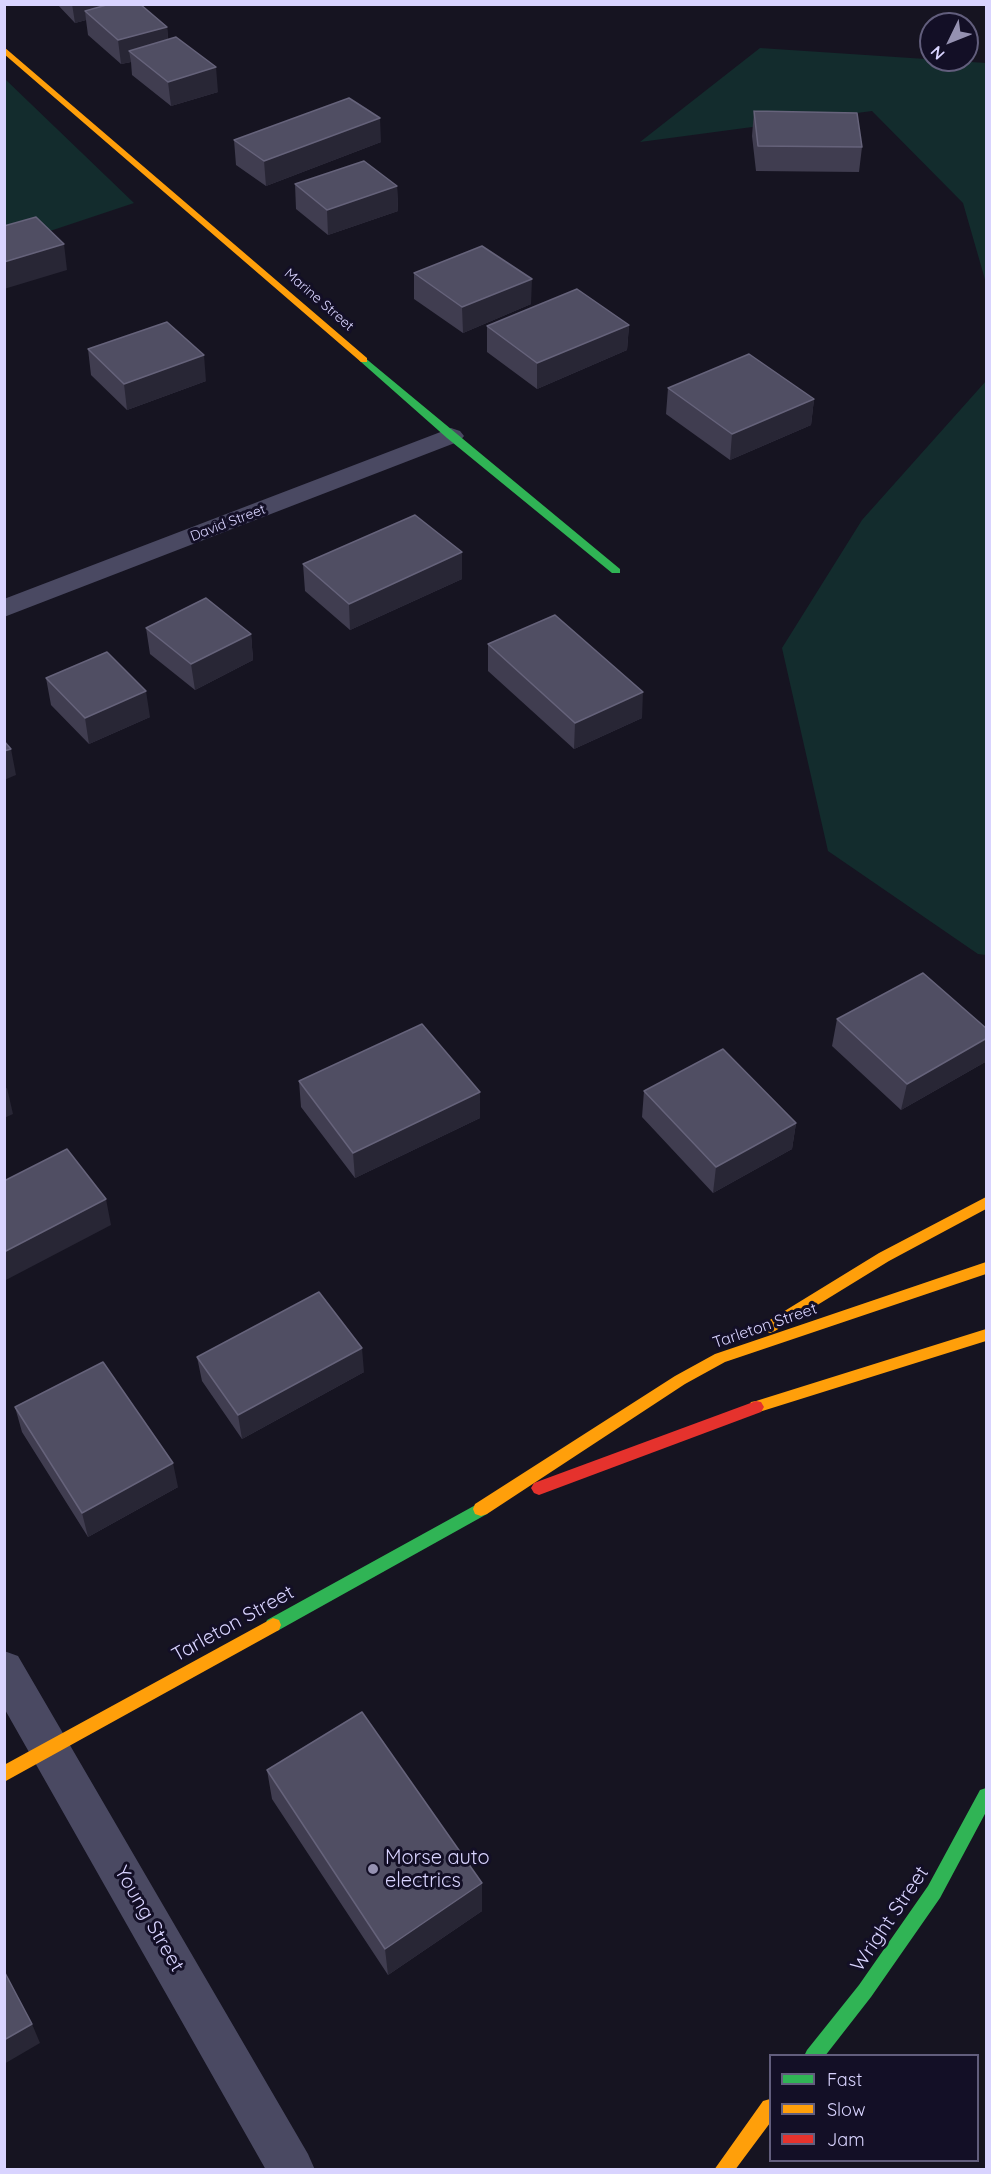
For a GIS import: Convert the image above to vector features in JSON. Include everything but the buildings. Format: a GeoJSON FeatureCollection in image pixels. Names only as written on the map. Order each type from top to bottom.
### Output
{"type":"FeatureCollection","features":[{"type":"Feature","properties":{"kind":"main road","name":"Marine Street"},"geometry":{"type":"LineString","coordinates":[[4,49],[451,436],[616,571]]}},
{"type":"Feature","properties":{"kind":"main road"},"geometry":{"type":"LineString","coordinates":[[720,1358],[884,1257],[987,1203]]}},
{"type":"Feature","properties":{"kind":"main road","name":"Tarleton Street"},"geometry":{"type":"LineString","coordinates":[[4,1774],[481,1509],[680,1380],[720,1358],[987,1268]]}},
{"type":"Feature","properties":{"kind":"main road","name":"Tarleton Street"},"geometry":{"type":"LineString","coordinates":[[481,1509],[771,1401],[987,1335]]}},
{"type":"Feature","properties":{"kind":"main road","name":"Wright Street"},"geometry":{"type":"LineString","coordinates":[[814,2054],[865,1991],[934,1892],[987,1796]]}},
{"type":"Feature","properties":{"kind":"main road"},"geometry":{"type":"LineString","coordinates":[[723,2169],[769,2111]]}},
{"type":"Feature","properties":{"kind":"street","name":"David Street"},"geometry":{"type":"LineString","coordinates":[[4,609],[451,436]]}},
{"type":"Feature","properties":{"kind":"street","name":"Young Street"},"geometry":{"type":"LineString","coordinates":[[4,1669],[292,2169]]}},
{"type":"Feature","properties":{"kind":"green space"},"geometry":{"type":"Polygon","coordinates":[[[760,48],[919,59],[919,72],[979,72],[979,63],[986,63],[986,283],[963,203],[872,111],[640,142],[760,48]]]}},
{"type":"Feature","properties":{"kind":"green space"},"geometry":{"type":"Polygon","coordinates":[[[5,79],[134,203],[5,246],[5,79]]]}},
{"type":"Feature","properties":{"kind":"green space"},"geometry":{"type":"Polygon","coordinates":[[[986,381],[986,955],[978,954],[828,851],[782,648],[862,520],[986,381]]]}},
{"type":"Feature","properties":{"kind":"traffic: fast"},"geometry":{"type":"LineString","coordinates":[[364,360],[451,436],[616,571]]}},
{"type":"Feature","properties":{"kind":"traffic: fast"},"geometry":{"type":"LineString","coordinates":[[273,1625],[481,1509]]}},
{"type":"Feature","properties":{"kind":"traffic: fast"},"geometry":{"type":"LineString","coordinates":[[815,2054],[865,1991],[934,1892],[986,1796]]}},
{"type":"Feature","properties":{"kind":"traffic: slow"},"geometry":{"type":"LineString","coordinates":[[4,49],[364,360]]}},
{"type":"Feature","properties":{"kind":"traffic: slow"},"geometry":{"type":"LineString","coordinates":[[770,1327],[884,1257],[986,1203]]}},
{"type":"Feature","properties":{"kind":"traffic: slow"},"geometry":{"type":"LineString","coordinates":[[481,1509],[680,1380],[720,1358],[986,1268]]}},
{"type":"Feature","properties":{"kind":"traffic: slow"},"geometry":{"type":"LineString","coordinates":[[756,1407],[986,1335]]}},
{"type":"Feature","properties":{"kind":"traffic: slow"},"geometry":{"type":"LineString","coordinates":[[4,1774],[273,1625]]}},
{"type":"Feature","properties":{"kind":"traffic: slow"},"geometry":{"type":"LineString","coordinates":[[723,2170],[769,2109]]}},
{"type":"Feature","properties":{"kind":"traffic: jam"},"geometry":{"type":"LineString","coordinates":[[539,1488],[756,1407]]}},
{"type":"Feature","properties":{"kind":"place","name":"Morse auto electrics"},"geometry":{"type":"Point","coordinates":[373,1869]}}]}
